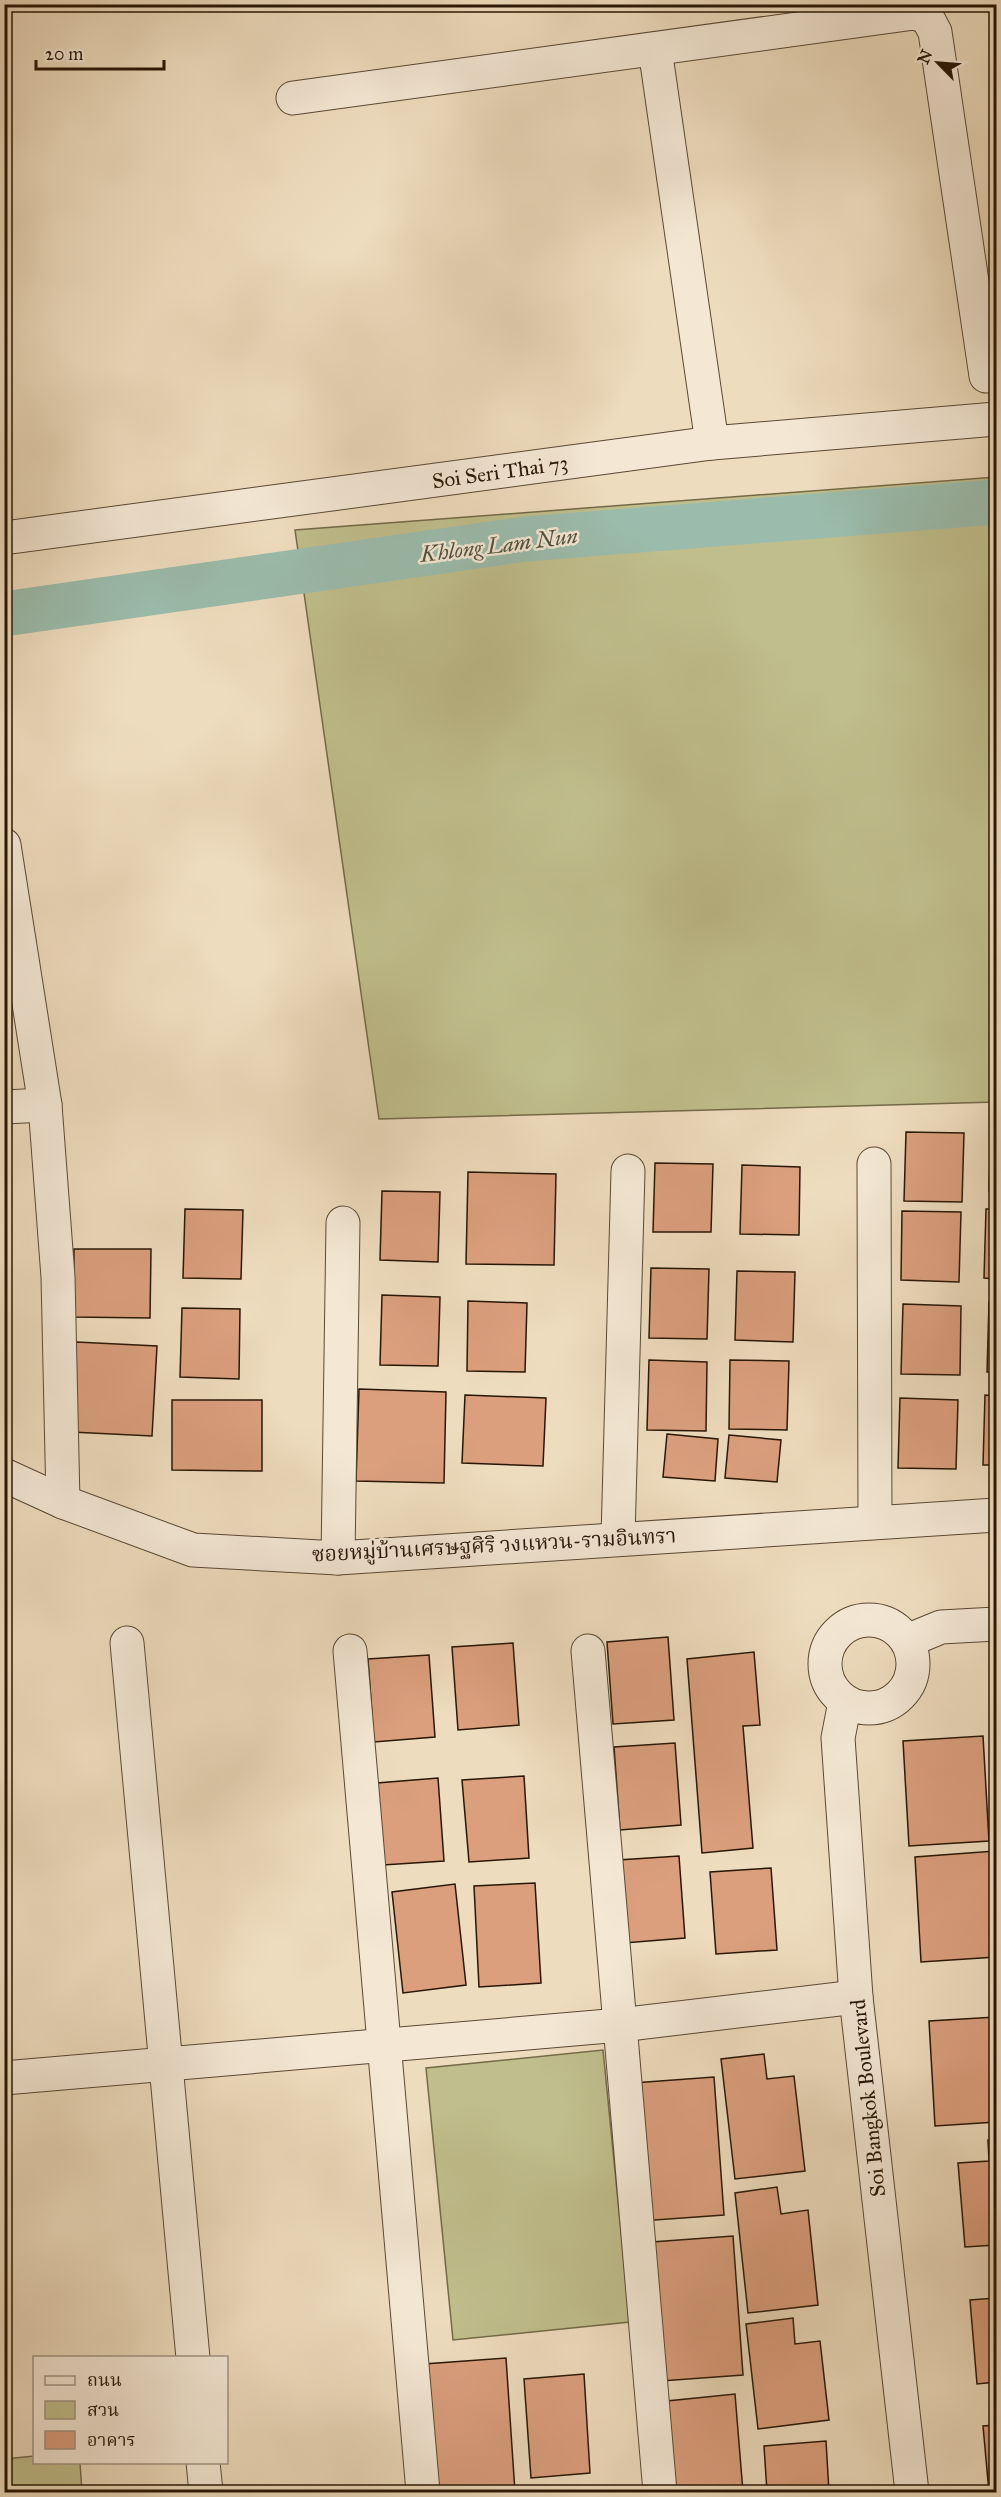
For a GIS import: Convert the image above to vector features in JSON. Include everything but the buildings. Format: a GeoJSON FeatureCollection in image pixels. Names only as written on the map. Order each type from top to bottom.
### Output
{"type":"FeatureCollection","features":[{"type":"Feature","properties":{"kind":"street"},"geometry":{"type":"LineString","coordinates":[[293,98],[914,13],[927,18],[935,32],[986,376]]}},
{"type":"Feature","properties":{"kind":"street"},"geometry":{"type":"LineString","coordinates":[[655,49],[712,443]]}},
{"type":"Feature","properties":{"kind":"street","name":"Soi Seri Thai 73"},"geometry":{"type":"LineString","coordinates":[[4,538],[712,443],[996,419]]}},
{"type":"Feature","properties":{"kind":"street"},"geometry":{"type":"LineString","coordinates":[[4,845],[45,1105],[58,1277],[63,1502]]}},
{"type":"Feature","properties":{"kind":"street"},"geometry":{"type":"LineString","coordinates":[[4,1107],[45,1105]]}},
{"type":"Feature","properties":{"kind":"street"},"geometry":{"type":"LineString","coordinates":[[874,1164],[874,1522]]}},
{"type":"Feature","properties":{"kind":"street"},"geometry":{"type":"LineString","coordinates":[[618,1538],[628,1171]]}},
{"type":"Feature","properties":{"kind":"street"},"geometry":{"type":"LineString","coordinates":[[338,1558],[343,1223]]}},
{"type":"Feature","properties":{"kind":"street","name":"ซอยหมู่บ้านเศรษฐศิริ วงแหวน-รามอินทรา"},"geometry":{"type":"LineString","coordinates":[[4,1475],[63,1502],[193,1550],[338,1558],[996,1515]]}},
{"type":"Feature","properties":{"kind":"street"},"geometry":{"type":"LineString","coordinates":[[869,1619],[897,1629],[907,1641],[912,1654],[913,1670],[900,1696],[887,1705],[873,1709],[845,1702],[834,1692],[827,1680],[824,1665],[826,1652],[837,1633],[855,1622],[869,1619]]}},
{"type":"Feature","properties":{"kind":"street"},"geometry":{"type":"LineString","coordinates":[[907,1641],[941,1627],[996,1624]]}},
{"type":"Feature","properties":{"kind":"street"},"geometry":{"type":"LineString","coordinates":[[127,1643],[193,2356]]}},
{"type":"Feature","properties":{"kind":"street"},"geometry":{"type":"LineString","coordinates":[[350,1651],[423,2493]]}},
{"type":"Feature","properties":{"kind":"street"},"geometry":{"type":"LineString","coordinates":[[588,1652],[660,2493]]}},
{"type":"Feature","properties":{"kind":"street","name":"Soi Bangkok Boulevard"},"geometry":{"type":"LineString","coordinates":[[845,1702],[838,1738],[856,1997],[912,2493]]}},
{"type":"Feature","properties":{"kind":"street"},"geometry":{"type":"LineString","coordinates":[[4,2078],[620,2025],[856,1997]]}},
{"type":"Feature","properties":{"kind":"street"},"geometry":{"type":"LineString","coordinates":[[203,2464],[206,2493]]}},
{"type":"Feature","properties":{"kind":"green space"},"geometry":{"type":"Polygon","coordinates":[[[996,477],[996,1102],[379,1119],[295,530],[996,477]]]}},
{"type":"Feature","properties":{"kind":"green space"},"geometry":{"type":"Polygon","coordinates":[[[603,2050],[630,2322],[453,2340],[426,2068],[603,2050]]]}},
{"type":"Feature","properties":{"kind":"green space"},"geometry":{"type":"Polygon","coordinates":[[[33,2456],[33,2464],[80,2464],[82,2492],[5,2492],[5,2459],[33,2456]]]}},
{"type":"Feature","properties":{"kind":"waterway","name":"Khlong Lam Nun"},"geometry":{"type":"LineString","coordinates":[[4,614],[526,539],[996,502]]}}]}
